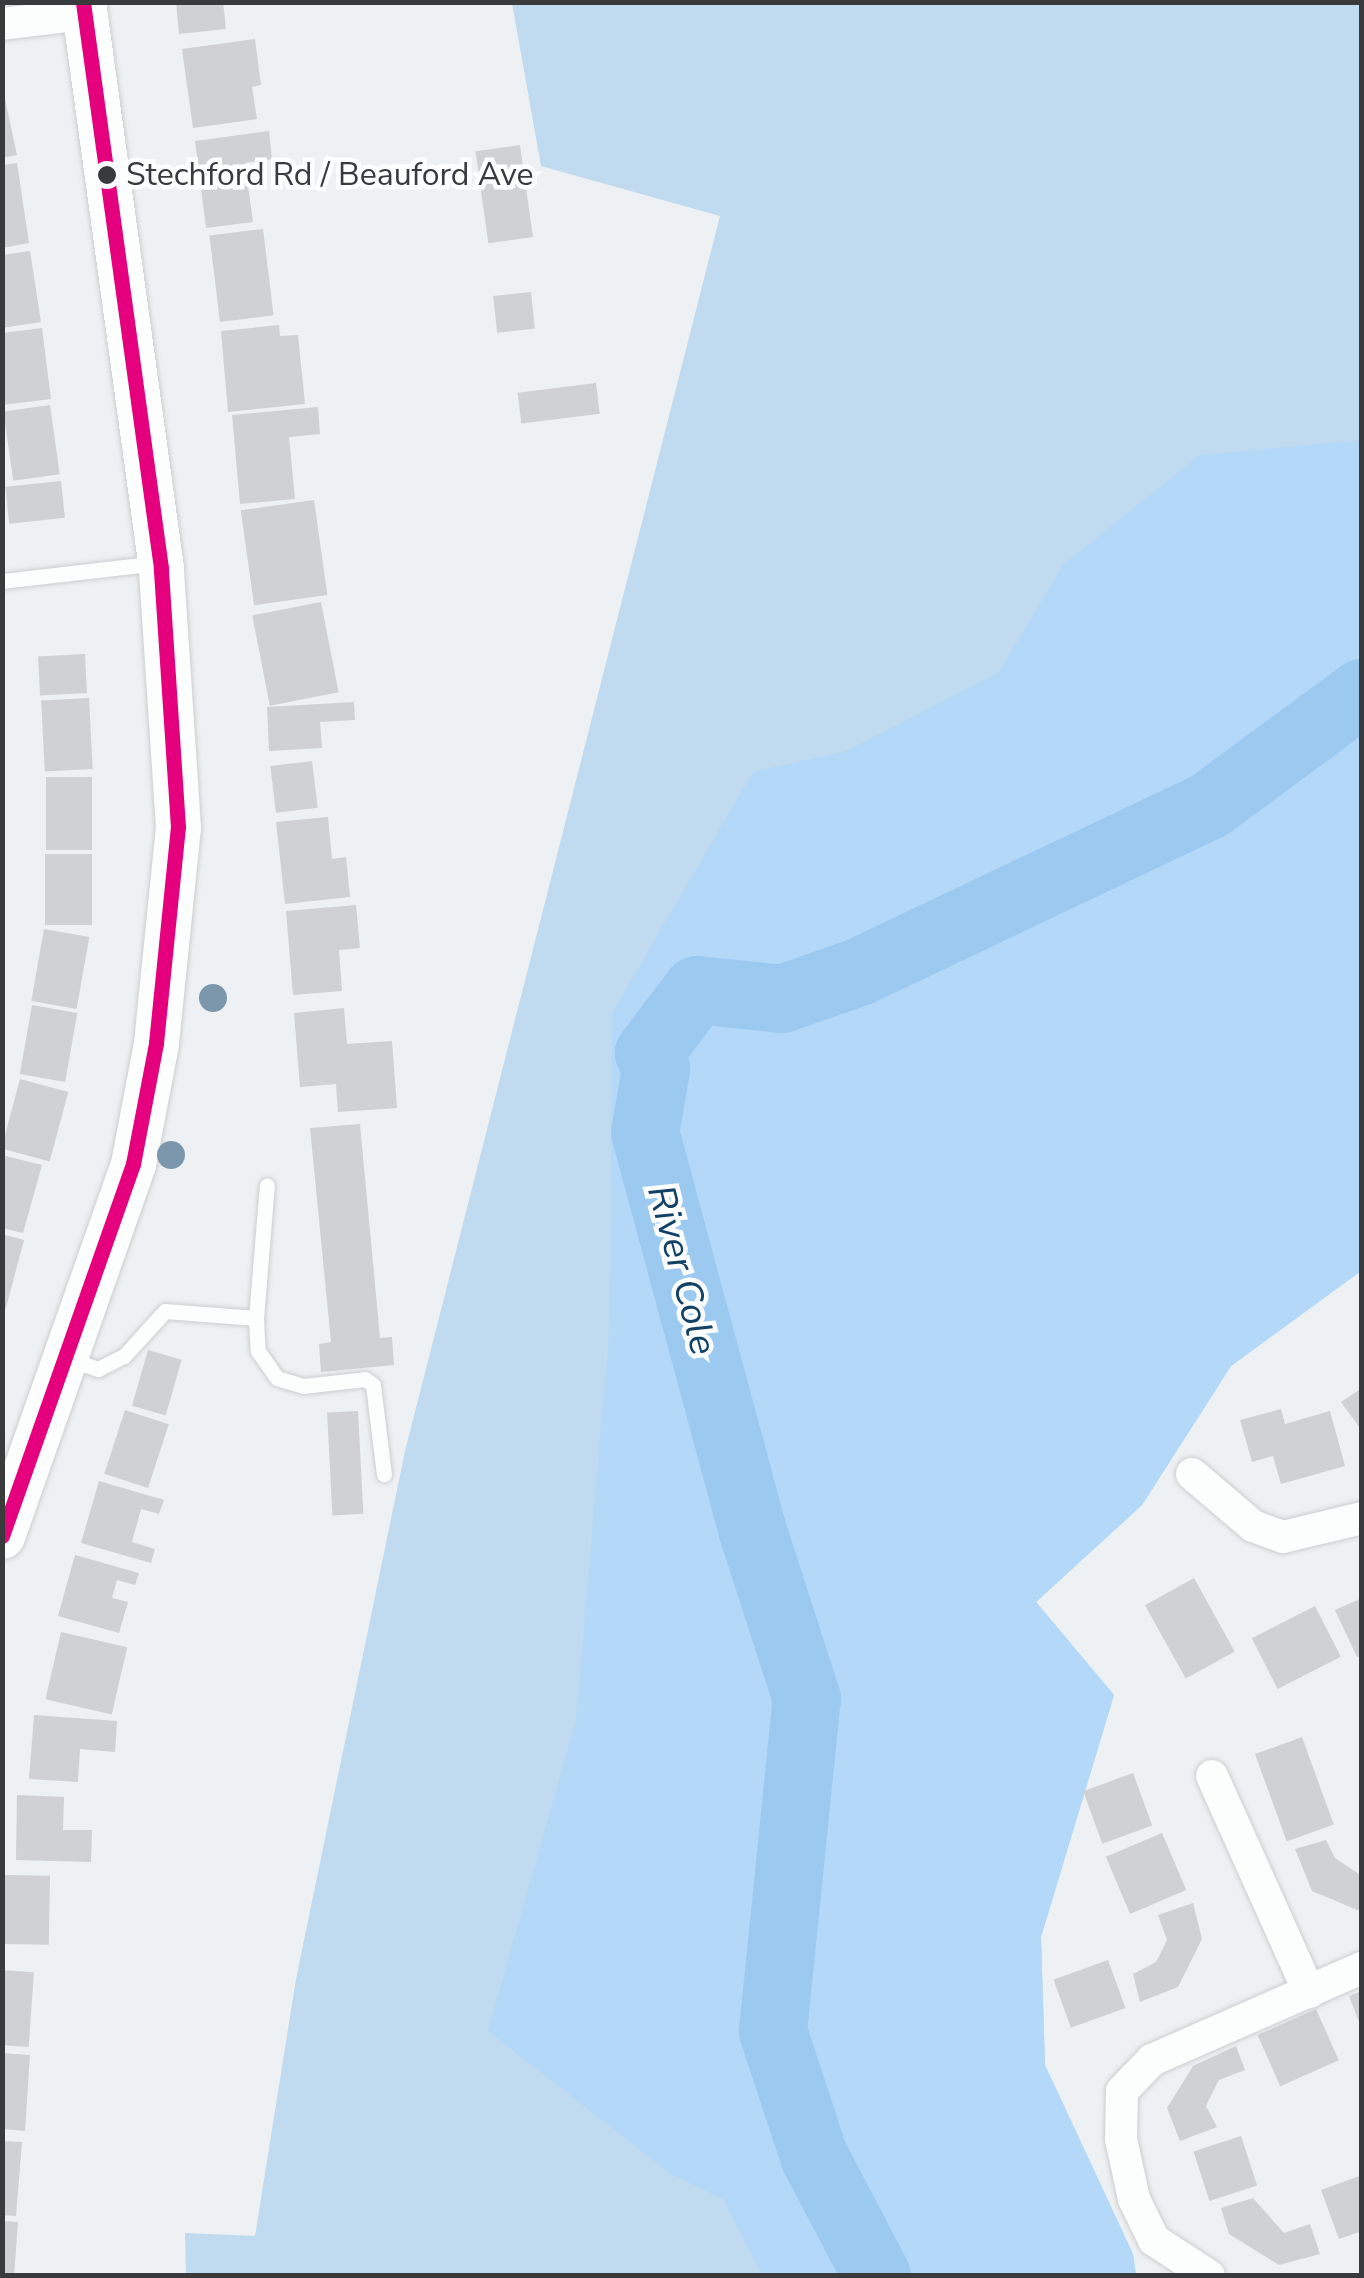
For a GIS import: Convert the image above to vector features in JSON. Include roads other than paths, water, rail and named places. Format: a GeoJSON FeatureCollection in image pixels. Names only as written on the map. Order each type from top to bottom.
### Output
{"type":"FeatureCollection","features":[{"type":"Feature","properties":{"kind":"main road"},"geometry":{"type":"LineString","coordinates":[[2,1536],[69,1359],[134,1164],[170,937],[178,827],[160,562],[84,8]]}},
{"type":"Feature","properties":{"kind":"street"},"geometry":{"type":"LineString","coordinates":[[2,24],[84,8]]}},
{"type":"Feature","properties":{"kind":"street"},"geometry":{"type":"LineString","coordinates":[[1192,1474],[1252,1526],[1282,1538],[1362,1518]]}},
{"type":"Feature","properties":{"kind":"street"},"geometry":{"type":"LineString","coordinates":[[1212,1776],[1309,1992]]}},
{"type":"Feature","properties":{"kind":"street"},"geometry":{"type":"LineString","coordinates":[[1209,2276],[1154,2240],[1134,2198],[1120,2139],[1122,2091],[1152,2060],[1362,1968]]}},
{"type":"Feature","properties":{"kind":"lane"},"geometry":{"type":"LineString","coordinates":[[2,581],[160,562]]}},
{"type":"Feature","properties":{"kind":"lane"},"geometry":{"type":"LineString","coordinates":[[266,1185],[256,1318],[258,1351],[277,1378],[303,1386],[365,1379],[373,1385],[384,1474]]}},
{"type":"Feature","properties":{"kind":"lane"},"geometry":{"type":"LineString","coordinates":[[69,1359],[98,1369],[112,1363],[165,1311],[256,1318]]}},
{"type":"Feature","properties":{"kind":"waterway","name":"River Cole"},"geometry":{"type":"LineString","coordinates":[[877,2276],[814,2156],[773,2031],[807,1699],[753,1532],[645,1133],[656,1069],[649,1053],[697,990],[782,999],[859,972],[1210,805],[1362,693]]}},
{"type":"Feature","properties":{"kind":"place","name":"Stechford Rd / Beauford Ave"},"geometry":{"type":"Point","coordinates":[107,175]}}]}
